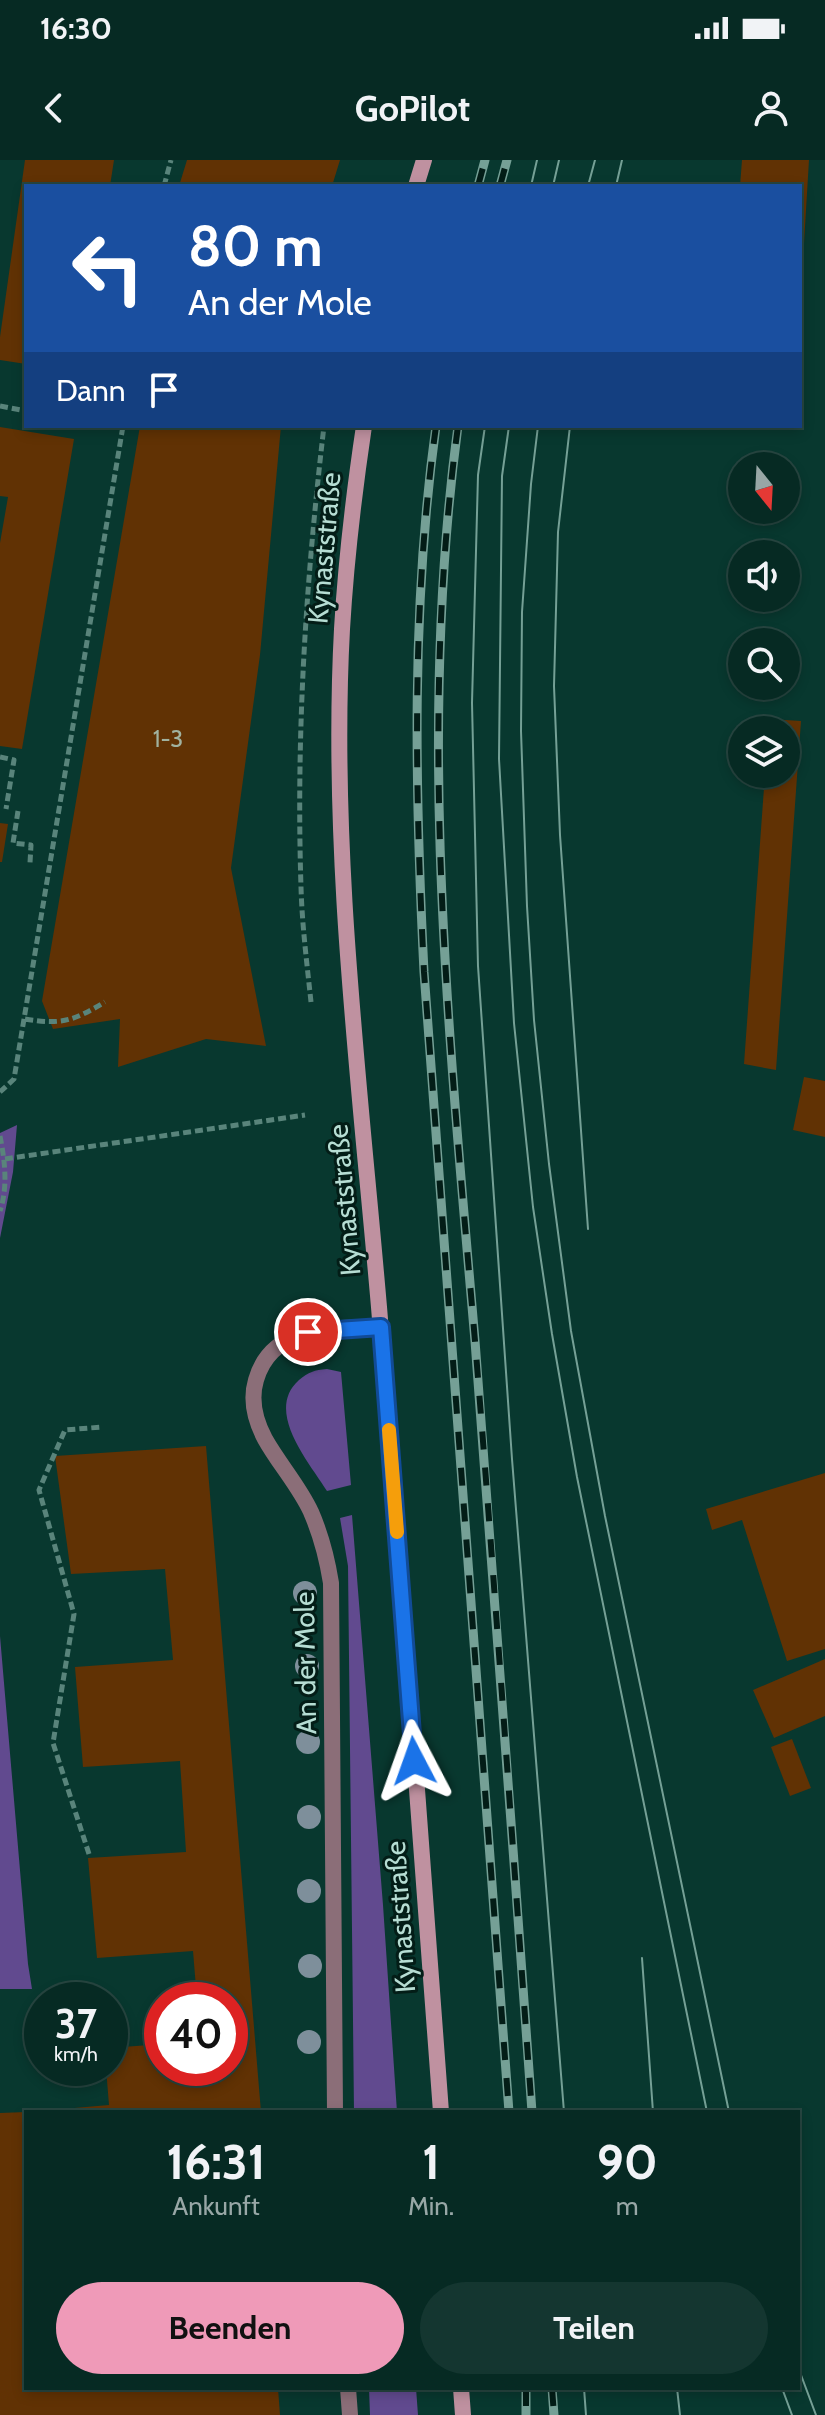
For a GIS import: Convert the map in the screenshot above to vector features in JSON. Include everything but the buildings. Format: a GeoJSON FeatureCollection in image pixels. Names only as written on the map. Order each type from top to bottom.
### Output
{"type":"FeatureCollection","features":[{"type":"Feature","properties":{"kind":"street"},"geometry":{"type":"LineString","coordinates":[[417,184],[424,160]]}},
{"type":"Feature","properties":{"kind":"street","name":"Kynaststraße"},"geometry":{"type":"LineString","coordinates":[[364,428],[342,629],[345,894],[441,2110]]}},
{"type":"Feature","properties":{"kind":"street","name":"An der Mole"},"geometry":{"type":"LineString","coordinates":[[335,2110],[331,1583],[326,1556],[311,1512],[265,1439],[256,1417],[253,1389],[269,1353],[288,1339],[308,1332],[381,1327]]}},
{"type":"Feature","properties":{"kind":"street"},"geometry":{"type":"LineString","coordinates":[[348,2390],[350,2415]]}},
{"type":"Feature","properties":{"kind":"street"},"geometry":{"type":"LineString","coordinates":[[461,2390],[463,2415]]}},
{"type":"Feature","properties":{"kind":"path"},"geometry":{"type":"LineString","coordinates":[[165,184],[171,160]]}},
{"type":"Feature","properties":{"kind":"path"},"geometry":{"type":"LineString","coordinates":[[0,406],[24,411]]}},
{"type":"Feature","properties":{"kind":"path"},"geometry":{"type":"LineString","coordinates":[[0,1092],[14,1079],[123,428]]}},
{"type":"Feature","properties":{"kind":"path"},"geometry":{"type":"LineString","coordinates":[[311,1002],[301,890],[299,731],[306,600],[324,428]]}},
{"type":"Feature","properties":{"kind":"path"},"geometry":{"type":"LineString","coordinates":[[0,757],[14,760],[6,809]]}},
{"type":"Feature","properties":{"kind":"path"},"geometry":{"type":"LineString","coordinates":[[18,811],[13,843],[31,845],[30,863]]}},
{"type":"Feature","properties":{"kind":"path"},"geometry":{"type":"LineString","coordinates":[[25,1019],[50,1023],[78,1018],[105,1002]]}},
{"type":"Feature","properties":{"kind":"path"},"geometry":{"type":"LineString","coordinates":[[5,1159],[305,1115]]}},
{"type":"Feature","properties":{"kind":"path"},"geometry":{"type":"LineString","coordinates":[[0,1136],[5,1159],[5,1198],[0,1211]]}},
{"type":"Feature","properties":{"kind":"path"},"geometry":{"type":"LineString","coordinates":[[89,1854],[53,1743],[74,1614],[39,1490],[65,1430],[102,1427]]}},
{"type":"Feature","properties":{"kind":"shaded area"},"geometry":{"type":"Polygon","coordinates":[[[17,1125],[13,1172],[0,1238],[0,1133],[17,1125]]]}},
{"type":"Feature","properties":{"kind":"shaded area"},"geometry":{"type":"Polygon","coordinates":[[[327,1369],[341,1372],[351,1485],[327,1491],[293,1436],[286,1406],[289,1392],[299,1380],[312,1372],[327,1369]]]}},
{"type":"Feature","properties":{"kind":"shaded area"},"geometry":{"type":"Polygon","coordinates":[[[352,1515],[397,2110],[354,2110],[348,1566],[340,1518],[352,1515]]]}},
{"type":"Feature","properties":{"kind":"shaded area"},"geometry":{"type":"Polygon","coordinates":[[[0,1636],[31,1982],[24,1982],[24,1989],[0,1989],[0,1636]]]}},
{"type":"Feature","properties":{"kind":"shaded area"},"geometry":{"type":"Polygon","coordinates":[[[369,2390],[416,2390],[418,2415],[370,2415],[369,2390]]]}},
{"type":"Feature","properties":{"kind":"tram line"},"geometry":{"type":"LineString","coordinates":[[531,184],[537,160]]}},
{"type":"Feature","properties":{"kind":"tram line"},"geometry":{"type":"LineString","coordinates":[[553,184],[559,160]]}},
{"type":"Feature","properties":{"kind":"tram line"},"geometry":{"type":"LineString","coordinates":[[589,184],[595,160]]}},
{"type":"Feature","properties":{"kind":"tram line"},"geometry":{"type":"LineString","coordinates":[[616,184],[622,160]]}},
{"type":"Feature","properties":{"kind":"tram line"},"geometry":{"type":"LineString","coordinates":[[485,428],[478,475],[472,703],[478,966],[512,1459],[564,2110]]}},
{"type":"Feature","properties":{"kind":"tram line"},"geometry":{"type":"LineString","coordinates":[[509,428],[502,476],[499,759],[514,1023],[533,1207],[577,1477],[707,2110]]}},
{"type":"Feature","properties":{"kind":"tram line"},"geometry":{"type":"LineString","coordinates":[[538,428],[522,612],[521,731],[534,1020],[549,1164],[571,1331],[605,1516],[729,2110]]}},
{"type":"Feature","properties":{"kind":"tram line"},"geometry":{"type":"LineString","coordinates":[[570,428],[558,532],[554,686],[560,835],[588,1229]]}},
{"type":"Feature","properties":{"kind":"tram line"},"geometry":{"type":"LineString","coordinates":[[642,1958],[653,2110]]}},
{"type":"Feature","properties":{"kind":"tram line"},"geometry":{"type":"LineString","coordinates":[[800,2372],[816,2415]]}},
{"type":"Feature","properties":{"kind":"tram line"},"geometry":{"type":"LineString","coordinates":[[584,2390],[586,2415]]}},
{"type":"Feature","properties":{"kind":"tram line"},"geometry":{"type":"LineString","coordinates":[[677,2390],[680,2415]]}},
{"type":"Feature","properties":{"kind":"tram line"},"geometry":{"type":"LineString","coordinates":[[783,2390],[792,2415]]}},
{"type":"Feature","properties":{"kind":"railway"},"geometry":{"type":"LineString","coordinates":[[479,184],[485,160]]}},
{"type":"Feature","properties":{"kind":"railway"},"geometry":{"type":"LineString","coordinates":[[501,184],[507,160]]}},
{"type":"Feature","properties":{"kind":"railway"},"geometry":{"type":"LineString","coordinates":[[436,428],[422,562],[419,630],[417,767],[421,904],[509,2110]]}},
{"type":"Feature","properties":{"kind":"railway"},"geometry":{"type":"LineString","coordinates":[[458,428],[446,540],[440,654],[441,884],[447,998],[532,2110]]}},
{"type":"Feature","properties":{"kind":"railway"},"geometry":{"type":"LineString","coordinates":[[526,2390],[526,2415]]}},
{"type":"Feature","properties":{"kind":"railway"},"geometry":{"type":"LineString","coordinates":[[552,2390],[554,2415]]}},
{"type":"Feature","properties":{"kind":"slow traffic"},"geometry":{"type":"LineString","coordinates":[[389,1430],[397,1532]]}},
{"type":"Feature","properties":{"kind":"route"},"geometry":{"type":"LineString","coordinates":[[308,1332],[381,1327],[414,1761]]}}]}
